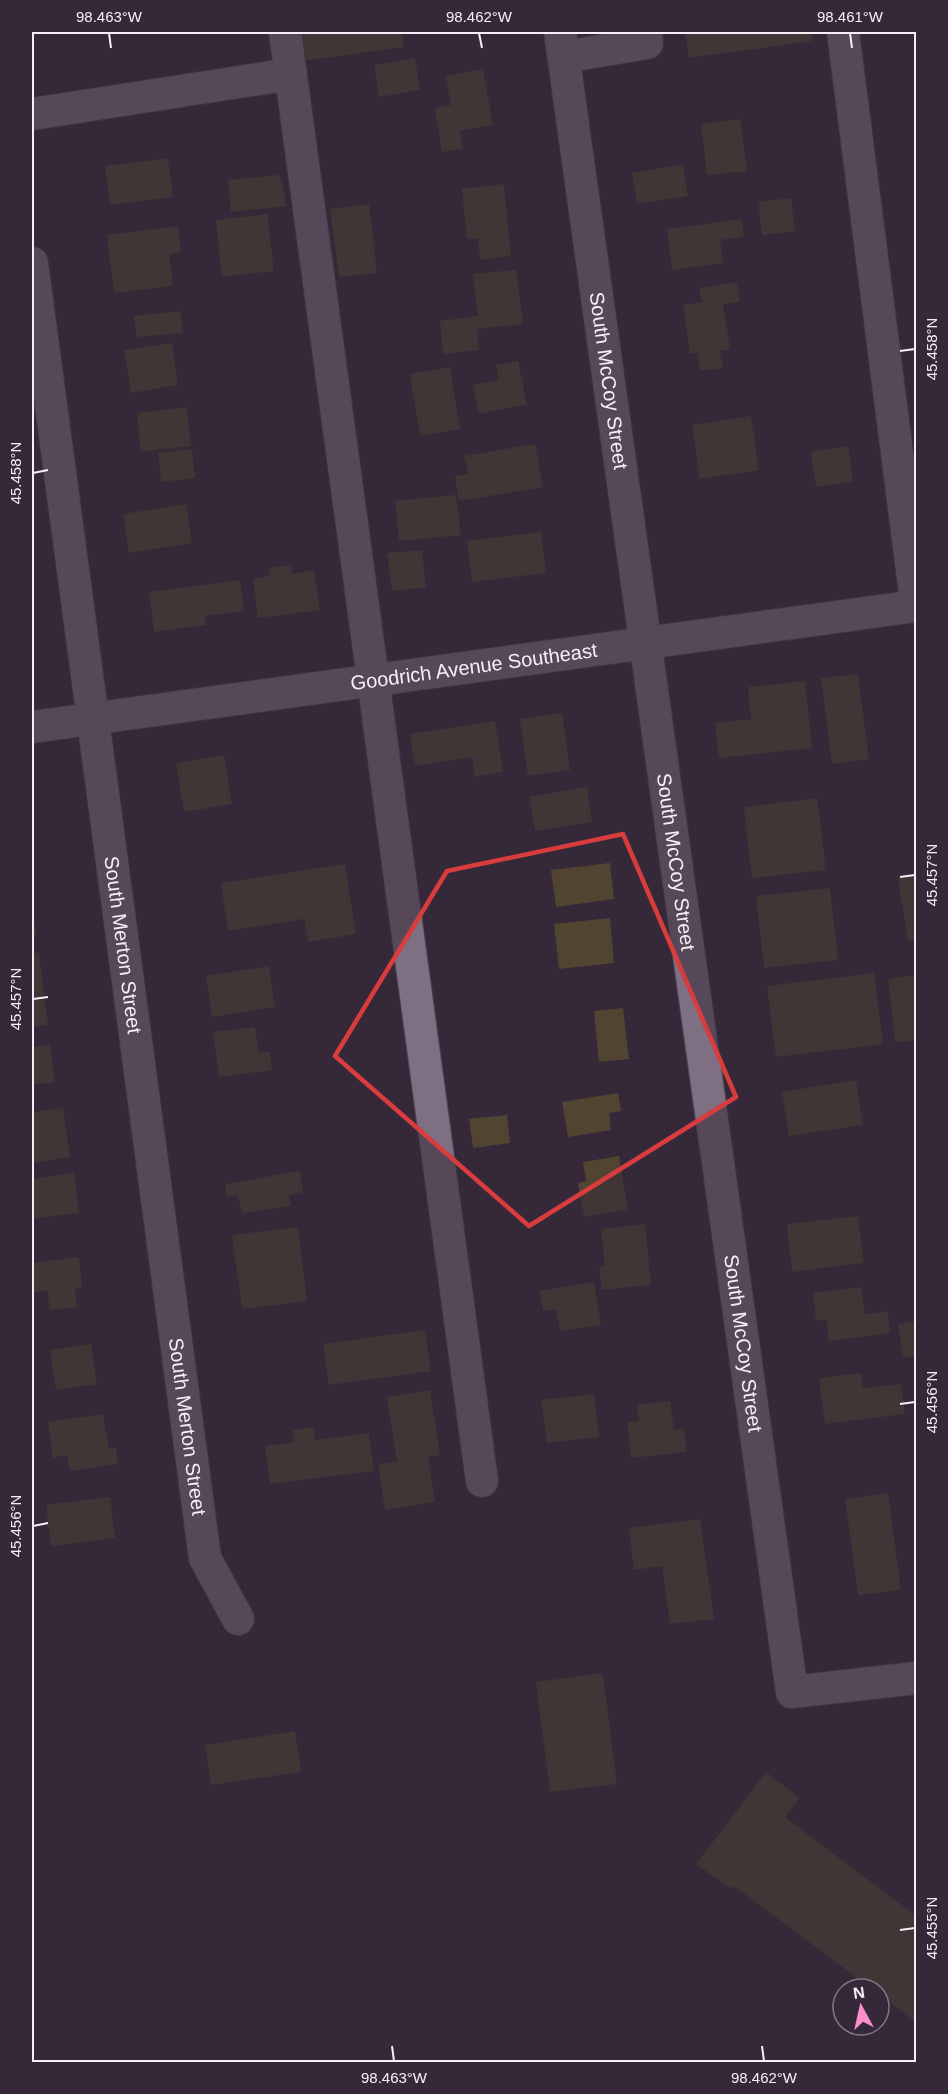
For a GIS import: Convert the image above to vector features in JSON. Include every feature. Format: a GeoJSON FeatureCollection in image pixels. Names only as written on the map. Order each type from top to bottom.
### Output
{"type":"FeatureCollection","features":[{"type":"Feature","properties":{"kind":"street"},"geometry":{"type":"LineString","coordinates":[[285,32],[482,1481]]}},
{"type":"Feature","properties":{"kind":"street"},"geometry":{"type":"LineString","coordinates":[[562,44],[647,43],[646,32]]}},
{"type":"Feature","properties":{"kind":"street"},"geometry":{"type":"LineString","coordinates":[[843,32],[916,601]]}},
{"type":"Feature","properties":{"kind":"street","name":"South McCoy Street"},"geometry":{"type":"LineString","coordinates":[[562,44],[792,1692],[916,1678]]}},
{"type":"Feature","properties":{"kind":"street"},"geometry":{"type":"LineString","coordinates":[[32,114],[291,74]]}},
{"type":"Feature","properties":{"kind":"street","name":"South Merton Street"},"geometry":{"type":"LineString","coordinates":[[32,263],[205,1558],[238,1619]]}},
{"type":"Feature","properties":{"kind":"street","name":"Goodrich Avenue Southeast"},"geometry":{"type":"LineString","coordinates":[[32,727],[916,606]]}},
{"type":"Feature","properties":{"kind":"highlighted area"},"geometry":{"type":"Polygon","coordinates":[[[623,834],[736,1097],[529,1226],[335,1056],[447,871],[623,834]]]}},
{"type":"Feature","properties":{"kind":"building"},"geometry":{"type":"Polygon","coordinates":[[[299,32],[402,32],[404,47],[303,61],[299,32]]]}},
{"type":"Feature","properties":{"kind":"building"},"geometry":{"type":"Polygon","coordinates":[[[685,32],[811,32],[812,41],[689,58],[685,32]]]}},
{"type":"Feature","properties":{"kind":"building"},"geometry":{"type":"Polygon","coordinates":[[[415,58],[420,90],[379,97],[374,65],[415,58]]]}},
{"type":"Feature","properties":{"kind":"building"},"geometry":{"type":"Polygon","coordinates":[[[483,69],[493,125],[460,131],[463,149],[442,152],[435,108],[451,105],[446,76],[483,69]]]}},
{"type":"Feature","properties":{"kind":"building"},"geometry":{"type":"Polygon","coordinates":[[[740,119],[747,171],[707,175],[701,124],[740,119]]]}},
{"type":"Feature","properties":{"kind":"building"},"geometry":{"type":"Polygon","coordinates":[[[168,158],[173,197],[110,205],[105,166],[168,158]]]}},
{"type":"Feature","properties":{"kind":"building"},"geometry":{"type":"Polygon","coordinates":[[[683,164],[688,196],[637,204],[632,173],[683,164]]]}},
{"type":"Feature","properties":{"kind":"building"},"geometry":{"type":"Polygon","coordinates":[[[280,175],[287,206],[231,212],[228,180],[280,175]]]}},
{"type":"Feature","properties":{"kind":"building"},"geometry":{"type":"Polygon","coordinates":[[[504,184],[511,256],[480,260],[478,238],[467,239],[462,189],[504,184]]]}},
{"type":"Feature","properties":{"kind":"building"},"geometry":{"type":"Polygon","coordinates":[[[791,198],[795,231],[762,235],[758,202],[791,198]]]}},
{"type":"Feature","properties":{"kind":"building"},"geometry":{"type":"Polygon","coordinates":[[[369,204],[377,273],[339,277],[330,209],[369,204]]]}},
{"type":"Feature","properties":{"kind":"building"},"geometry":{"type":"Polygon","coordinates":[[[267,214],[274,271],[222,277],[216,220],[267,214]]]}},
{"type":"Feature","properties":{"kind":"building"},"geometry":{"type":"Polygon","coordinates":[[[742,219],[744,237],[720,240],[723,263],[672,270],[667,229],[742,219]]]}},
{"type":"Feature","properties":{"kind":"building"},"geometry":{"type":"Polygon","coordinates":[[[178,226],[181,252],[169,254],[173,286],[114,293],[107,235],[178,226]]]}},
{"type":"Feature","properties":{"kind":"building"},"geometry":{"type":"Polygon","coordinates":[[[516,270],[523,324],[477,329],[479,350],[443,354],[440,321],[478,316],[473,274],[516,270]]]}},
{"type":"Feature","properties":{"kind":"building"},"geometry":{"type":"Polygon","coordinates":[[[737,282],[740,302],[723,304],[730,349],[720,351],[723,368],[700,371],[698,352],[690,354],[683,305],[702,302],[699,288],[737,282]]]}},
{"type":"Feature","properties":{"kind":"building"},"geometry":{"type":"Polygon","coordinates":[[[180,311],[183,333],[137,337],[134,316],[180,311]]]}},
{"type":"Feature","properties":{"kind":"building"},"geometry":{"type":"Polygon","coordinates":[[[172,343],[178,385],[131,393],[124,350],[172,343]]]}},
{"type":"Feature","properties":{"kind":"building"},"geometry":{"type":"Polygon","coordinates":[[[518,361],[527,404],[479,414],[473,385],[499,380],[496,365],[518,361]]]}},
{"type":"Feature","properties":{"kind":"building"},"geometry":{"type":"Polygon","coordinates":[[[450,367],[460,429],[420,436],[410,374],[450,367]]]}},
{"type":"Feature","properties":{"kind":"building"},"geometry":{"type":"Polygon","coordinates":[[[187,407],[191,446],[141,452],[137,413],[187,407]]]}},
{"type":"Feature","properties":{"kind":"building"},"geometry":{"type":"Polygon","coordinates":[[[751,416],[759,470],[700,479],[692,425],[751,416]]]}},
{"type":"Feature","properties":{"kind":"building"},"geometry":{"type":"Polygon","coordinates":[[[535,444],[543,487],[459,501],[455,476],[468,474],[464,456],[535,444]]]}},
{"type":"Feature","properties":{"kind":"building"},"geometry":{"type":"Polygon","coordinates":[[[848,446],[853,481],[816,487],[811,452],[848,446]]]}},
{"type":"Feature","properties":{"kind":"building"},"geometry":{"type":"Polygon","coordinates":[[[192,449],[195,478],[161,482],[158,453],[192,449]]]}},
{"type":"Feature","properties":{"kind":"building"},"geometry":{"type":"Polygon","coordinates":[[[456,495],[461,535],[399,541],[395,501],[456,495]]]}},
{"type":"Feature","properties":{"kind":"building"},"geometry":{"type":"Polygon","coordinates":[[[186,504],[192,543],[129,553],[123,514],[186,504]]]}},
{"type":"Feature","properties":{"kind":"building"},"geometry":{"type":"Polygon","coordinates":[[[541,532],[546,573],[472,582],[467,541],[541,532]]]}},
{"type":"Feature","properties":{"kind":"building"},"geometry":{"type":"Polygon","coordinates":[[[422,550],[426,587],[392,591],[387,553],[422,550]]]}},
{"type":"Feature","properties":{"kind":"building"},"geometry":{"type":"Polygon","coordinates":[[[291,565],[292,574],[314,570],[320,610],[258,618],[253,579],[270,576],[269,568],[291,565]]]}},
{"type":"Feature","properties":{"kind":"building"},"geometry":{"type":"Polygon","coordinates":[[[240,580],[244,611],[205,616],[206,625],[154,632],[149,592],[240,580]]]}},
{"type":"Feature","properties":{"kind":"building"},"geometry":{"type":"Polygon","coordinates":[[[858,674],[869,759],[832,764],[821,678],[858,674]]]}},
{"type":"Feature","properties":{"kind":"building"},"geometry":{"type":"Polygon","coordinates":[[[805,681],[812,748],[719,758],[715,723],[751,719],[748,687],[805,681]]]}},
{"type":"Feature","properties":{"kind":"building"},"geometry":{"type":"Polygon","coordinates":[[[562,713],[570,770],[528,776],[520,719],[562,713]]]}},
{"type":"Feature","properties":{"kind":"building"},"geometry":{"type":"Polygon","coordinates":[[[495,721],[503,772],[475,777],[472,757],[415,766],[410,734],[495,721]]]}},
{"type":"Feature","properties":{"kind":"building"},"geometry":{"type":"Polygon","coordinates":[[[224,755],[232,804],[184,812],[176,763],[224,755]]]}},
{"type":"Feature","properties":{"kind":"building"},"geometry":{"type":"Polygon","coordinates":[[[587,787],[592,822],[535,831],[529,797],[587,787]]]}},
{"type":"Feature","properties":{"kind":"building"},"geometry":{"type":"Polygon","coordinates":[[[817,798],[826,870],[752,878],[744,807],[817,798]]]}},
{"type":"Feature","properties":{"kind":"building"},"geometry":{"type":"Polygon","coordinates":[[[610,863],[614,899],[556,907],[551,870],[610,863]]]}},
{"type":"Feature","properties":{"kind":"building"},"geometry":{"type":"Polygon","coordinates":[[[345,864],[356,934],[308,942],[304,919],[228,931],[221,883],[345,864]]]}},
{"type":"Feature","properties":{"kind":"building"},"geometry":{"type":"Polygon","coordinates":[[[916,876],[916,940],[908,941],[898,879],[916,876]]]}},
{"type":"Feature","properties":{"kind":"building"},"geometry":{"type":"Polygon","coordinates":[[[830,888],[838,960],[764,968],[756,896],[830,888]]]}},
{"type":"Feature","properties":{"kind":"building"},"geometry":{"type":"Polygon","coordinates":[[[32,907],[37,936],[32,937],[32,907]]]}},
{"type":"Feature","properties":{"kind":"building"},"geometry":{"type":"Polygon","coordinates":[[[610,918],[614,963],[559,969],[554,924],[610,918]]]}},
{"type":"Feature","properties":{"kind":"building"},"geometry":{"type":"Polygon","coordinates":[[[39,952],[48,1025],[32,1027],[32,953],[39,952]]]}},
{"type":"Feature","properties":{"kind":"building"},"geometry":{"type":"Polygon","coordinates":[[[269,966],[275,1007],[212,1017],[206,976],[269,966]]]}},
{"type":"Feature","properties":{"kind":"building"},"geometry":{"type":"Polygon","coordinates":[[[874,973],[883,1044],[776,1057],[767,986],[874,973]]]}},
{"type":"Feature","properties":{"kind":"building"},"geometry":{"type":"Polygon","coordinates":[[[916,975],[916,1040],[895,1042],[888,979],[916,975]]]}},
{"type":"Feature","properties":{"kind":"building"},"geometry":{"type":"Polygon","coordinates":[[[623,1008],[629,1059],[599,1062],[594,1011],[623,1008]]]}},
{"type":"Feature","properties":{"kind":"building"},"geometry":{"type":"Polygon","coordinates":[[[255,1027],[259,1053],[270,1052],[272,1070],[219,1077],[213,1032],[255,1027]]]}},
{"type":"Feature","properties":{"kind":"building"},"geometry":{"type":"Polygon","coordinates":[[[50,1045],[55,1082],[32,1085],[32,1047],[50,1045]]]}},
{"type":"Feature","properties":{"kind":"building"},"geometry":{"type":"Polygon","coordinates":[[[856,1080],[863,1125],[789,1136],[782,1092],[856,1080]]]}},
{"type":"Feature","properties":{"kind":"building"},"geometry":{"type":"Polygon","coordinates":[[[618,1093],[621,1111],[609,1113],[611,1130],[568,1137],[562,1102],[618,1093]]]}},
{"type":"Feature","properties":{"kind":"building"},"geometry":{"type":"Polygon","coordinates":[[[63,1108],[70,1157],[32,1163],[32,1112],[63,1108]]]}},
{"type":"Feature","properties":{"kind":"building"},"geometry":{"type":"Polygon","coordinates":[[[507,1115],[510,1143],[473,1148],[469,1119],[507,1115]]]}},
{"type":"Feature","properties":{"kind":"building"},"geometry":{"type":"Polygon","coordinates":[[[619,1156],[628,1209],[584,1217],[578,1183],[586,1181],[583,1162],[619,1156]]]}},
{"type":"Feature","properties":{"kind":"building"},"geometry":{"type":"Polygon","coordinates":[[[300,1171],[303,1192],[289,1195],[291,1206],[242,1213],[238,1195],[227,1197],[225,1184],[300,1171]]]}},
{"type":"Feature","properties":{"kind":"building"},"geometry":{"type":"Polygon","coordinates":[[[74,1173],[79,1213],[32,1219],[32,1179],[74,1173]]]}},
{"type":"Feature","properties":{"kind":"building"},"geometry":{"type":"Polygon","coordinates":[[[858,1216],[864,1263],[792,1272],[787,1224],[858,1216]]]}},
{"type":"Feature","properties":{"kind":"building"},"geometry":{"type":"Polygon","coordinates":[[[645,1224],[651,1285],[602,1290],[599,1267],[605,1266],[601,1229],[645,1224]]]}},
{"type":"Feature","properties":{"kind":"building"},"geometry":{"type":"Polygon","coordinates":[[[298,1227],[307,1301],[242,1309],[232,1235],[298,1227]]]}},
{"type":"Feature","properties":{"kind":"building"},"geometry":{"type":"Polygon","coordinates":[[[79,1257],[82,1288],[75,1289],[77,1307],[50,1310],[47,1291],[33,1292],[32,1263],[79,1257]]]}},
{"type":"Feature","properties":{"kind":"building"},"geometry":{"type":"Polygon","coordinates":[[[594,1282],[601,1325],[560,1331],[556,1309],[543,1311],[540,1291],[594,1282]]]}},
{"type":"Feature","properties":{"kind":"building"},"geometry":{"type":"Polygon","coordinates":[[[861,1287],[865,1314],[888,1311],[890,1333],[829,1341],[826,1319],[816,1321],[813,1293],[861,1287]]]}},
{"type":"Feature","properties":{"kind":"building"},"geometry":{"type":"Polygon","coordinates":[[[916,1321],[916,1356],[903,1358],[898,1324],[916,1321]]]}},
{"type":"Feature","properties":{"kind":"building"},"geometry":{"type":"Polygon","coordinates":[[[425,1330],[431,1371],[329,1385],[323,1344],[425,1330]]]}},
{"type":"Feature","properties":{"kind":"building"},"geometry":{"type":"Polygon","coordinates":[[[91,1344],[97,1384],[56,1390],[50,1350],[91,1344]]]}},
{"type":"Feature","properties":{"kind":"building"},"geometry":{"type":"Polygon","coordinates":[[[861,1373],[863,1388],[901,1384],[905,1414],[825,1424],[819,1378],[861,1373]]]}},
{"type":"Feature","properties":{"kind":"building"},"geometry":{"type":"Polygon","coordinates":[[[430,1390],[440,1455],[428,1457],[435,1502],[385,1510],[378,1464],[397,1462],[387,1397],[430,1390]]]}},
{"type":"Feature","properties":{"kind":"building"},"geometry":{"type":"Polygon","coordinates":[[[594,1394],[599,1437],[547,1443],[541,1400],[594,1394]]]}},
{"type":"Feature","properties":{"kind":"building"},"geometry":{"type":"Polygon","coordinates":[[[670,1401],[674,1430],[684,1428],[687,1452],[631,1458],[627,1422],[639,1421],[637,1405],[670,1401]]]}},
{"type":"Feature","properties":{"kind":"building"},"geometry":{"type":"Polygon","coordinates":[[[103,1414],[109,1449],[116,1448],[118,1464],[70,1471],[67,1455],[53,1458],[48,1422],[103,1414]]]}},
{"type":"Feature","properties":{"kind":"building"},"geometry":{"type":"Polygon","coordinates":[[[313,1427],[315,1440],[369,1433],[374,1471],[270,1484],[265,1446],[294,1442],[293,1430],[313,1427]]]}},
{"type":"Feature","properties":{"kind":"building"},"geometry":{"type":"Polygon","coordinates":[[[888,1493],[901,1590],[858,1595],[845,1499],[888,1493]]]}},
{"type":"Feature","properties":{"kind":"building"},"geometry":{"type":"Polygon","coordinates":[[[110,1497],[115,1538],[51,1546],[46,1505],[110,1497]]]}},
{"type":"Feature","properties":{"kind":"building"},"geometry":{"type":"Polygon","coordinates":[[[700,1519],[714,1619],[670,1624],[662,1566],[634,1570],[629,1528],[700,1519]]]}},
{"type":"Feature","properties":{"kind":"building"},"geometry":{"type":"Polygon","coordinates":[[[603,1673],[617,1784],[550,1792],[536,1682],[603,1673]]]}},
{"type":"Feature","properties":{"kind":"building"},"geometry":{"type":"Polygon","coordinates":[[[295,1731],[301,1772],[211,1785],[205,1745],[295,1731]]]}},
{"type":"Feature","properties":{"kind":"building"},"geometry":{"type":"Polygon","coordinates":[[[766,1772],[800,1798],[785,1817],[916,1916],[916,2022],[891,2003],[891,1977],[856,1977],[734,1886],[731,1889],[696,1864],[766,1772]]]}}]}
